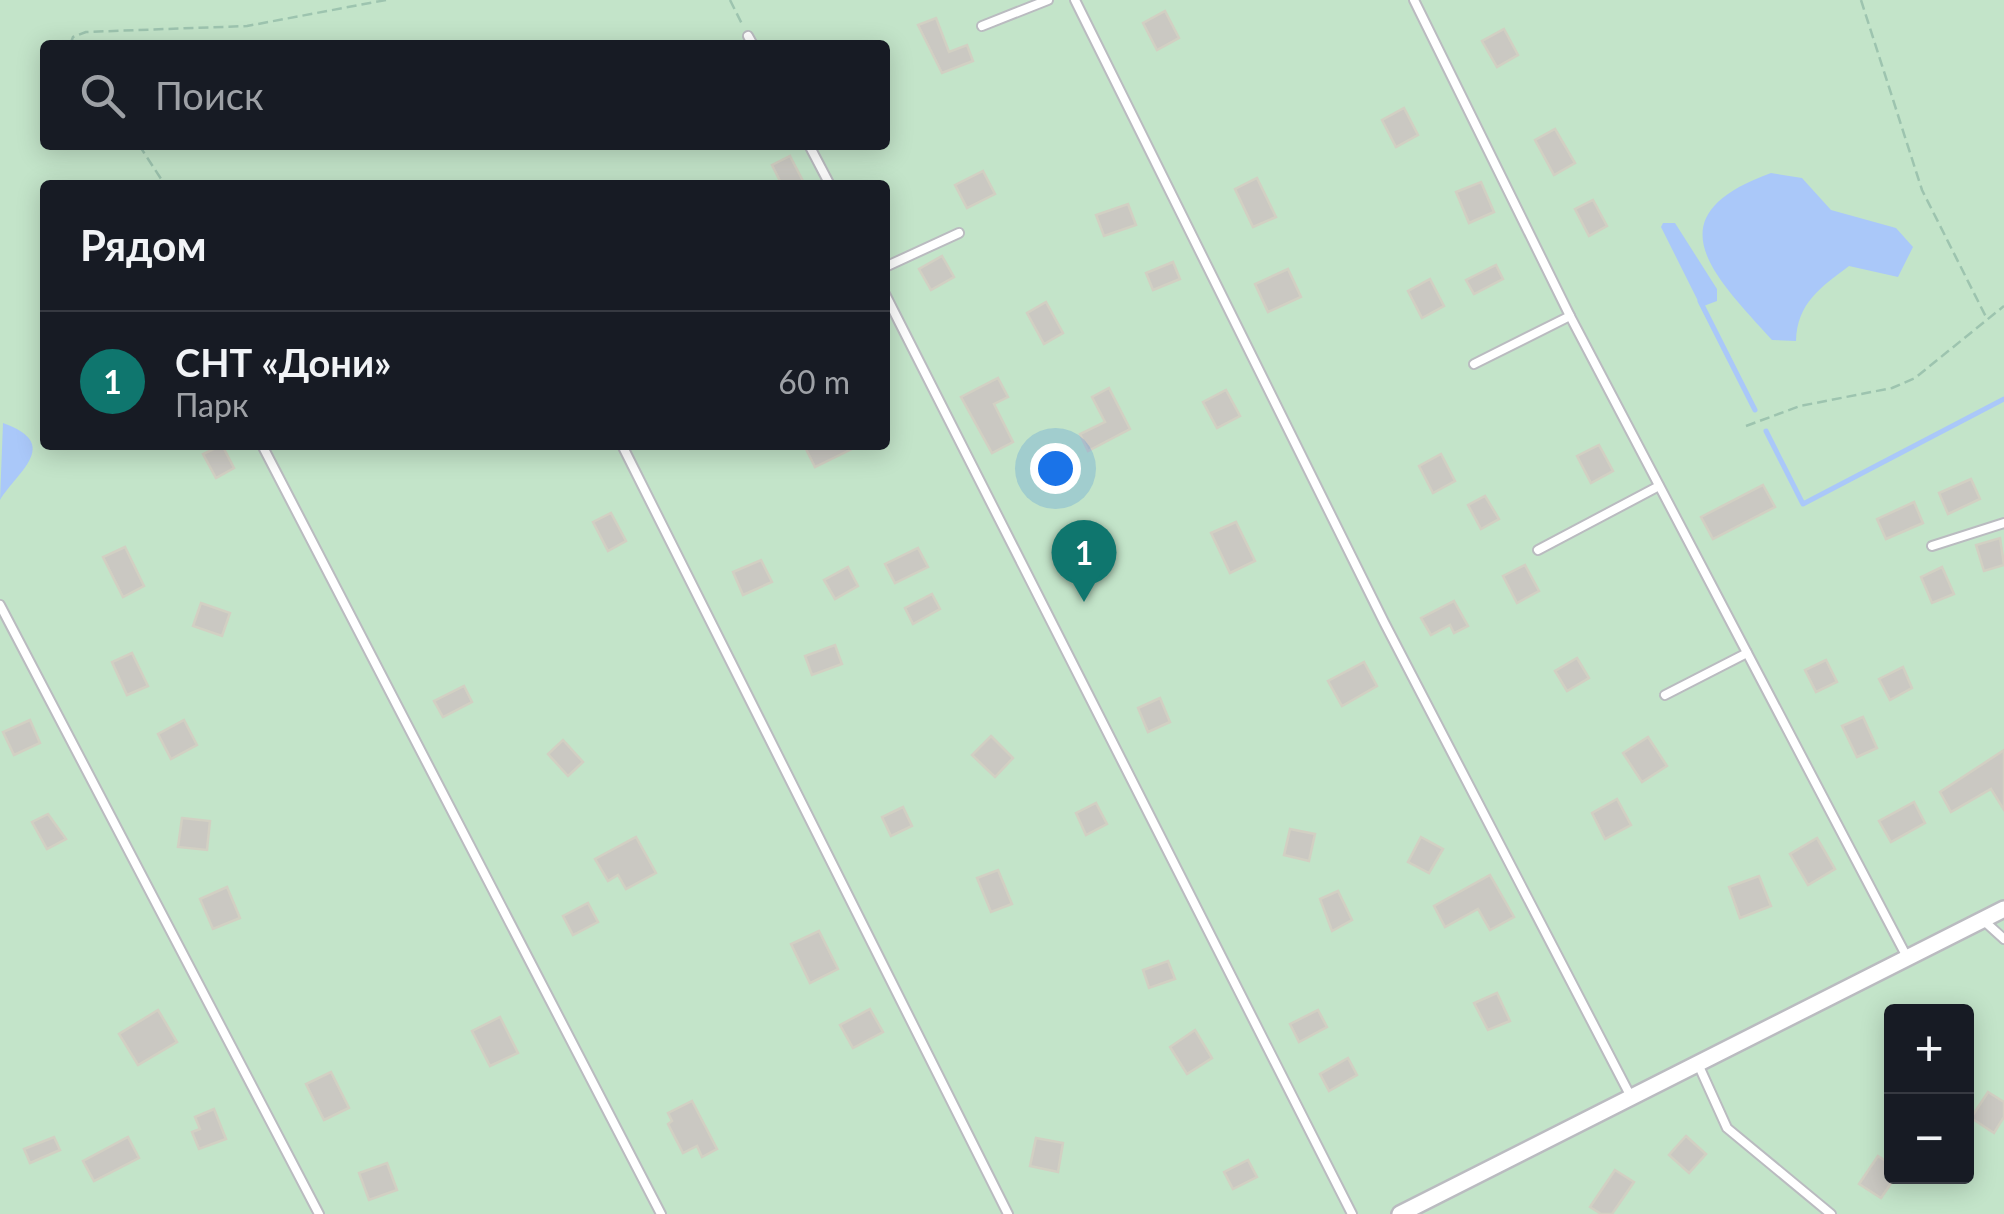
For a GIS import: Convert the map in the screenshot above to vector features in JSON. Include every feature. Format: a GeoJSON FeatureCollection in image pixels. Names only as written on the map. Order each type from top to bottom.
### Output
{"type":"FeatureCollection","features":[{"type":"Feature","properties":{"kind":"street"},"geometry":{"type":"LineString","coordinates":[[1400,1214],[2004,910]]}},
{"type":"Feature","properties":{"kind":"lane"},"geometry":{"type":"LineString","coordinates":[[982,26],[1048,0]]}},
{"type":"Feature","properties":{"kind":"lane"},"geometry":{"type":"LineString","coordinates":[[1075,0],[1384,622],[1630,1095]]}},
{"type":"Feature","properties":{"kind":"lane"},"geometry":{"type":"LineString","coordinates":[[1414,0],[1570,316],[1908,959]]}},
{"type":"Feature","properties":{"kind":"lane"},"geometry":{"type":"LineString","coordinates":[[748,36],[750,40]]}},
{"type":"Feature","properties":{"kind":"lane"},"geometry":{"type":"LineString","coordinates":[[812,150],[828,180]]}},
{"type":"Feature","properties":{"kind":"lane"},"geometry":{"type":"LineString","coordinates":[[890,265],[959,233]]}},
{"type":"Feature","properties":{"kind":"lane"},"geometry":{"type":"LineString","coordinates":[[890,304],[1352,1214]]}},
{"type":"Feature","properties":{"kind":"lane"},"geometry":{"type":"LineString","coordinates":[[1474,364],[1570,316]]}},
{"type":"Feature","properties":{"kind":"lane"},"geometry":{"type":"LineString","coordinates":[[265,450],[661,1214]]}},
{"type":"Feature","properties":{"kind":"lane"},"geometry":{"type":"LineString","coordinates":[[625,450],[1008,1214]]}},
{"type":"Feature","properties":{"kind":"lane"},"geometry":{"type":"LineString","coordinates":[[1538,550],[1659,486]]}},
{"type":"Feature","properties":{"kind":"lane"},"geometry":{"type":"LineString","coordinates":[[1932,546],[2004,523]]}},
{"type":"Feature","properties":{"kind":"lane"},"geometry":{"type":"LineString","coordinates":[[0,604],[319,1214]]}},
{"type":"Feature","properties":{"kind":"lane"},"geometry":{"type":"LineString","coordinates":[[1665,695],[1747,653]]}},
{"type":"Feature","properties":{"kind":"lane"},"geometry":{"type":"LineString","coordinates":[[1983,920],[2004,939]]}},
{"type":"Feature","properties":{"kind":"lane"},"geometry":{"type":"LineString","coordinates":[[1698,1062],[1727,1128],[1831,1214]]}},
{"type":"Feature","properties":{"kind":"path"},"geometry":{"type":"LineString","coordinates":[[72,40],[86,32],[246,26],[386,0]]}},
{"type":"Feature","properties":{"kind":"path"},"geometry":{"type":"LineString","coordinates":[[730,0],[748,36]]}},
{"type":"Feature","properties":{"kind":"path"},"geometry":{"type":"LineString","coordinates":[[1861,0],[1922,190],[1986,317]]}},
{"type":"Feature","properties":{"kind":"path"},"geometry":{"type":"LineString","coordinates":[[143,150],[162,180]]}},
{"type":"Feature","properties":{"kind":"path"},"geometry":{"type":"LineString","coordinates":[[1746,426],[1800,406],[1892,388],[1915,378],[2004,306]]}},
{"type":"Feature","properties":{"kind":"green space"},"geometry":{"type":"Polygon","coordinates":[[[0,0],[2004,0],[2004,1214],[0,1214],[0,0]]]}},
{"type":"Feature","properties":{"kind":"water"},"geometry":{"type":"Polygon","coordinates":[[[1771,173],[1802,178],[1831,210],[1896,228],[1913,247],[1898,277],[1849,266],[1829,281],[1806,306],[1796,341],[1772,340],[1730,292],[1704,248],[1703,227],[1713,208],[1734,190],[1771,173]]]}},
{"type":"Feature","properties":{"kind":"water"},"geometry":{"type":"Polygon","coordinates":[[[1663,223],[1675,223],[1717,289],[1717,301],[1701,307],[1661,227],[1663,223]]]}},
{"type":"Feature","properties":{"kind":"water"},"geometry":{"type":"Polygon","coordinates":[[[3,423],[21,431],[33,449],[0,500],[3,423]]]}},
{"type":"Feature","properties":{"kind":"building"},"geometry":{"type":"Polygon","coordinates":[[[1165,11],[1179,38],[1157,50],[1143,23],[1165,11]]]}},
{"type":"Feature","properties":{"kind":"building"},"geometry":{"type":"Polygon","coordinates":[[[936,18],[949,52],[967,45],[973,61],[942,73],[918,25],[936,18]]]}},
{"type":"Feature","properties":{"kind":"building"},"geometry":{"type":"Polygon","coordinates":[[[1504,29],[1518,55],[1497,67],[1482,41],[1504,29]]]}},
{"type":"Feature","properties":{"kind":"building"},"geometry":{"type":"Polygon","coordinates":[[[1404,108],[1418,135],[1396,147],[1382,120],[1404,108]]]}},
{"type":"Feature","properties":{"kind":"building"},"geometry":{"type":"Polygon","coordinates":[[[1555,129],[1575,163],[1554,175],[1535,140],[1555,129]]]}},
{"type":"Feature","properties":{"kind":"building"},"geometry":{"type":"Polygon","coordinates":[[[790,156],[802,180],[780,180],[772,165],[790,156]]]}},
{"type":"Feature","properties":{"kind":"building"},"geometry":{"type":"Polygon","coordinates":[[[983,171],[995,194],[967,208],[955,185],[983,171]]]}},
{"type":"Feature","properties":{"kind":"building"},"geometry":{"type":"Polygon","coordinates":[[[1257,178],[1276,217],[1253,227],[1235,189],[1257,178]]]}},
{"type":"Feature","properties":{"kind":"building"},"geometry":{"type":"Polygon","coordinates":[[[1481,182],[1494,212],[1469,223],[1456,192],[1481,182]]]}},
{"type":"Feature","properties":{"kind":"building"},"geometry":{"type":"Polygon","coordinates":[[[1593,200],[1607,226],[1589,236],[1575,209],[1593,200]]]}},
{"type":"Feature","properties":{"kind":"building"},"geometry":{"type":"Polygon","coordinates":[[[1128,204],[1136,225],[1104,236],[1096,215],[1128,204]]]}},
{"type":"Feature","properties":{"kind":"building"},"geometry":{"type":"Polygon","coordinates":[[[942,256],[954,277],[931,290],[919,269],[942,256]]]}},
{"type":"Feature","properties":{"kind":"building"},"geometry":{"type":"Polygon","coordinates":[[[1173,262],[1180,279],[1153,290],[1146,273],[1173,262]]]}},
{"type":"Feature","properties":{"kind":"building"},"geometry":{"type":"Polygon","coordinates":[[[1496,265],[1503,279],[1474,294],[1466,280],[1496,265]]]}},
{"type":"Feature","properties":{"kind":"building"},"geometry":{"type":"Polygon","coordinates":[[[1288,269],[1301,297],[1268,312],[1255,284],[1288,269]]]}},
{"type":"Feature","properties":{"kind":"building"},"geometry":{"type":"Polygon","coordinates":[[[1430,279],[1444,306],[1422,318],[1408,291],[1430,279]]]}},
{"type":"Feature","properties":{"kind":"building"},"geometry":{"type":"Polygon","coordinates":[[[1046,302],[1063,333],[1044,344],[1027,313],[1046,302]]]}},
{"type":"Feature","properties":{"kind":"building"},"geometry":{"type":"Polygon","coordinates":[[[998,378],[1008,397],[994,404],[1013,442],[992,453],[961,397],[998,378]]]}},
{"type":"Feature","properties":{"kind":"building"},"geometry":{"type":"Polygon","coordinates":[[[1109,388],[1130,429],[1088,451],[1080,434],[1105,422],[1092,397],[1109,388]]]}},
{"type":"Feature","properties":{"kind":"building"},"geometry":{"type":"Polygon","coordinates":[[[1226,390],[1240,416],[1217,428],[1203,402],[1226,390]]]}},
{"type":"Feature","properties":{"kind":"building"},"geometry":{"type":"Polygon","coordinates":[[[1599,445],[1613,471],[1591,483],[1577,456],[1599,445]]]}},
{"type":"Feature","properties":{"kind":"building"},"geometry":{"type":"Polygon","coordinates":[[[225,450],[234,468],[216,478],[203,454],[225,450]]]}},
{"type":"Feature","properties":{"kind":"building"},"geometry":{"type":"Polygon","coordinates":[[[806,450],[850,450],[815,467],[806,450]]]}},
{"type":"Feature","properties":{"kind":"building"},"geometry":{"type":"Polygon","coordinates":[[[1441,454],[1455,481],[1433,493],[1419,466],[1441,454]]]}},
{"type":"Feature","properties":{"kind":"building"},"geometry":{"type":"Polygon","coordinates":[[[1971,479],[1980,499],[1948,514],[1939,493],[1971,479]]]}},
{"type":"Feature","properties":{"kind":"building"},"geometry":{"type":"Polygon","coordinates":[[[1763,485],[1775,507],[1713,539],[1701,517],[1763,485]]]}},
{"type":"Feature","properties":{"kind":"building"},"geometry":{"type":"Polygon","coordinates":[[[1485,496],[1499,519],[1481,529],[1468,505],[1485,496]]]}},
{"type":"Feature","properties":{"kind":"building"},"geometry":{"type":"Polygon","coordinates":[[[1914,502],[1923,523],[1886,539],[1877,519],[1914,502]]]}},
{"type":"Feature","properties":{"kind":"building"},"geometry":{"type":"Polygon","coordinates":[[[611,513],[626,541],[608,551],[593,522],[611,513]]]}},
{"type":"Feature","properties":{"kind":"building"},"geometry":{"type":"Polygon","coordinates":[[[1236,522],[1255,561],[1230,573],[1211,533],[1236,522]]]}},
{"type":"Feature","properties":{"kind":"building"},"geometry":{"type":"Polygon","coordinates":[[[2000,538],[2004,565],[1984,571],[1976,545],[2000,538]]]}},
{"type":"Feature","properties":{"kind":"building"},"geometry":{"type":"Polygon","coordinates":[[[125,547],[144,586],[123,597],[103,557],[125,547]]]}},
{"type":"Feature","properties":{"kind":"building"},"geometry":{"type":"Polygon","coordinates":[[[918,548],[928,567],[895,583],[885,564],[918,548]]]}},
{"type":"Feature","properties":{"kind":"building"},"geometry":{"type":"Polygon","coordinates":[[[761,560],[772,582],[743,595],[733,572],[761,560]]]}},
{"type":"Feature","properties":{"kind":"building"},"geometry":{"type":"Polygon","coordinates":[[[1525,565],[1539,591],[1517,603],[1503,576],[1525,565]]]}},
{"type":"Feature","properties":{"kind":"building"},"geometry":{"type":"Polygon","coordinates":[[[848,567],[858,586],[835,599],[824,580],[848,567]]]}},
{"type":"Feature","properties":{"kind":"building"},"geometry":{"type":"Polygon","coordinates":[[[1942,567],[1954,594],[1932,603],[1921,577],[1942,567]]]}},
{"type":"Feature","properties":{"kind":"building"},"geometry":{"type":"Polygon","coordinates":[[[932,594],[940,609],[913,624],[905,608],[932,594]]]}},
{"type":"Feature","properties":{"kind":"building"},"geometry":{"type":"Polygon","coordinates":[[[1454,601],[1468,626],[1454,633],[1450,625],[1431,635],[1421,618],[1454,601]]]}},
{"type":"Feature","properties":{"kind":"building"},"geometry":{"type":"Polygon","coordinates":[[[201,603],[230,613],[222,636],[193,626],[201,603]]]}},
{"type":"Feature","properties":{"kind":"building"},"geometry":{"type":"Polygon","coordinates":[[[835,645],[842,664],[812,675],[805,656],[835,645]]]}},
{"type":"Feature","properties":{"kind":"building"},"geometry":{"type":"Polygon","coordinates":[[[132,653],[148,686],[127,695],[112,662],[132,653]]]}},
{"type":"Feature","properties":{"kind":"building"},"geometry":{"type":"Polygon","coordinates":[[[1577,658],[1589,678],[1567,691],[1555,671],[1577,658]]]}},
{"type":"Feature","properties":{"kind":"building"},"geometry":{"type":"Polygon","coordinates":[[[1826,660],[1837,682],[1816,692],[1805,670],[1826,660]]]}},
{"type":"Feature","properties":{"kind":"building"},"geometry":{"type":"Polygon","coordinates":[[[1364,662],[1377,686],[1342,706],[1328,681],[1364,662]]]}},
{"type":"Feature","properties":{"kind":"building"},"geometry":{"type":"Polygon","coordinates":[[[1903,667],[1912,688],[1890,700],[1879,679],[1903,667]]]}},
{"type":"Feature","properties":{"kind":"building"},"geometry":{"type":"Polygon","coordinates":[[[464,686],[472,702],[443,717],[434,701],[464,686]]]}},
{"type":"Feature","properties":{"kind":"building"},"geometry":{"type":"Polygon","coordinates":[[[1160,698],[1170,722],[1148,732],[1138,708],[1160,698]]]}},
{"type":"Feature","properties":{"kind":"building"},"geometry":{"type":"Polygon","coordinates":[[[1863,717],[1877,748],[1857,757],[1842,726],[1863,717]]]}},
{"type":"Feature","properties":{"kind":"building"},"geometry":{"type":"Polygon","coordinates":[[[30,720],[40,743],[14,755],[3,732],[30,720]]]}},
{"type":"Feature","properties":{"kind":"building"},"geometry":{"type":"Polygon","coordinates":[[[184,720],[197,745],[171,759],[158,734],[184,720]]]}},
{"type":"Feature","properties":{"kind":"building"},"geometry":{"type":"Polygon","coordinates":[[[991,736],[1013,758],[995,777],[972,755],[991,736]]]}},
{"type":"Feature","properties":{"kind":"building"},"geometry":{"type":"Polygon","coordinates":[[[1648,737],[1667,766],[1642,782],[1623,753],[1648,737]]]}},
{"type":"Feature","properties":{"kind":"building"},"geometry":{"type":"Polygon","coordinates":[[[563,740],[583,762],[568,776],[548,754],[563,740]]]}},
{"type":"Feature","properties":{"kind":"building"},"geometry":{"type":"Polygon","coordinates":[[[2004,750],[2004,810],[1991,789],[1951,812],[1940,792],[2004,750]]]}},
{"type":"Feature","properties":{"kind":"building"},"geometry":{"type":"Polygon","coordinates":[[[1617,799],[1631,825],[1605,839],[1592,813],[1617,799]]]}},
{"type":"Feature","properties":{"kind":"building"},"geometry":{"type":"Polygon","coordinates":[[[1914,802],[1925,823],[1891,842],[1879,821],[1914,802]]]}},
{"type":"Feature","properties":{"kind":"building"},"geometry":{"type":"Polygon","coordinates":[[[1096,803],[1107,824],[1086,835],[1076,813],[1096,803]]]}},
{"type":"Feature","properties":{"kind":"building"},"geometry":{"type":"Polygon","coordinates":[[[903,807],[912,826],[891,836],[882,817],[903,807]]]}},
{"type":"Feature","properties":{"kind":"building"},"geometry":{"type":"Polygon","coordinates":[[[48,814],[66,839],[47,849],[32,822],[48,814]]]}},
{"type":"Feature","properties":{"kind":"building"},"geometry":{"type":"Polygon","coordinates":[[[182,818],[210,821],[207,850],[178,847],[182,818]]]}},
{"type":"Feature","properties":{"kind":"building"},"geometry":{"type":"Polygon","coordinates":[[[1290,829],[1315,834],[1309,861],[1284,855],[1290,829]]]}},
{"type":"Feature","properties":{"kind":"building"},"geometry":{"type":"Polygon","coordinates":[[[636,837],[656,873],[626,889],[618,875],[608,881],[595,859],[636,837]]]}},
{"type":"Feature","properties":{"kind":"building"},"geometry":{"type":"Polygon","coordinates":[[[1421,837],[1443,849],[1429,873],[1408,862],[1421,837]]]}},
{"type":"Feature","properties":{"kind":"building"},"geometry":{"type":"Polygon","coordinates":[[[1817,838],[1835,869],[1808,885],[1790,854],[1817,838]]]}},
{"type":"Feature","properties":{"kind":"building"},"geometry":{"type":"Polygon","coordinates":[[[998,870],[1012,904],[991,912],[977,878],[998,870]]]}},
{"type":"Feature","properties":{"kind":"building"},"geometry":{"type":"Polygon","coordinates":[[[1490,875],[1514,917],[1490,930],[1478,909],[1445,927],[1434,906],[1490,875]]]}},
{"type":"Feature","properties":{"kind":"building"},"geometry":{"type":"Polygon","coordinates":[[[1759,876],[1771,906],[1740,918],[1729,887],[1759,876]]]}},
{"type":"Feature","properties":{"kind":"building"},"geometry":{"type":"Polygon","coordinates":[[[227,887],[240,918],[213,929],[200,899],[227,887]]]}},
{"type":"Feature","properties":{"kind":"building"},"geometry":{"type":"Polygon","coordinates":[[[1338,891],[1352,920],[1332,931],[1320,899],[1338,891]]]}},
{"type":"Feature","properties":{"kind":"building"},"geometry":{"type":"Polygon","coordinates":[[[588,903],[598,922],[573,935],[563,916],[588,903]]]}},
{"type":"Feature","properties":{"kind":"building"},"geometry":{"type":"Polygon","coordinates":[[[819,931],[838,969],[810,983],[791,944],[819,931]]]}},
{"type":"Feature","properties":{"kind":"building"},"geometry":{"type":"Polygon","coordinates":[[[1168,961],[1175,979],[1149,988],[1143,970],[1168,961]]]}},
{"type":"Feature","properties":{"kind":"building"},"geometry":{"type":"Polygon","coordinates":[[[1497,993],[1510,1021],[1488,1030],[1474,1003],[1497,993]]]}},
{"type":"Feature","properties":{"kind":"building"},"geometry":{"type":"Polygon","coordinates":[[[870,1009],[883,1032],[853,1048],[840,1025],[870,1009]]]}},
{"type":"Feature","properties":{"kind":"building"},"geometry":{"type":"Polygon","coordinates":[[[158,1010],[177,1042],[138,1065],[119,1034],[158,1010]]]}},
{"type":"Feature","properties":{"kind":"building"},"geometry":{"type":"Polygon","coordinates":[[[1318,1010],[1327,1027],[1299,1042],[1290,1024],[1318,1010]]]}},
{"type":"Feature","properties":{"kind":"building"},"geometry":{"type":"Polygon","coordinates":[[[500,1017],[518,1053],[490,1066],[472,1031],[500,1017]]]}},
{"type":"Feature","properties":{"kind":"building"},"geometry":{"type":"Polygon","coordinates":[[[1195,1030],[1212,1058],[1187,1074],[1170,1047],[1195,1030]]]}},
{"type":"Feature","properties":{"kind":"building"},"geometry":{"type":"Polygon","coordinates":[[[1348,1058],[1357,1075],[1329,1091],[1320,1074],[1348,1058]]]}},
{"type":"Feature","properties":{"kind":"building"},"geometry":{"type":"Polygon","coordinates":[[[331,1072],[349,1108],[324,1120],[306,1084],[331,1072]]]}},
{"type":"Feature","properties":{"kind":"building"},"geometry":{"type":"Polygon","coordinates":[[[1988,1092],[2004,1102],[2004,1117],[1994,1133],[1974,1120],[1988,1092]]]}},
{"type":"Feature","properties":{"kind":"building"},"geometry":{"type":"Polygon","coordinates":[[[692,1101],[717,1149],[702,1157],[697,1146],[683,1153],[668,1124],[672,1121],[668,1113],[692,1101]]]}},
{"type":"Feature","properties":{"kind":"building"},"geometry":{"type":"Polygon","coordinates":[[[214,1109],[226,1139],[199,1149],[192,1132],[200,1129],[195,1117],[214,1109]]]}},
{"type":"Feature","properties":{"kind":"building"},"geometry":{"type":"Polygon","coordinates":[[[1686,1136],[1706,1154],[1689,1173],[1669,1155],[1686,1136]]]}},
{"type":"Feature","properties":{"kind":"building"},"geometry":{"type":"Polygon","coordinates":[[[54,1137],[60,1150],[30,1163],[24,1149],[54,1137]]]}},
{"type":"Feature","properties":{"kind":"building"},"geometry":{"type":"Polygon","coordinates":[[[128,1137],[139,1158],[94,1181],[83,1161],[128,1137]]]}},
{"type":"Feature","properties":{"kind":"building"},"geometry":{"type":"Polygon","coordinates":[[[1036,1138],[1063,1143],[1058,1172],[1030,1166],[1036,1138]]]}},
{"type":"Feature","properties":{"kind":"building"},"geometry":{"type":"Polygon","coordinates":[[[1878,1156],[1884,1160],[1884,1184],[1891,1184],[1881,1198],[1859,1184],[1878,1156]]]}},
{"type":"Feature","properties":{"kind":"building"},"geometry":{"type":"Polygon","coordinates":[[[1248,1160],[1257,1177],[1233,1189],[1224,1172],[1248,1160]]]}},
{"type":"Feature","properties":{"kind":"building"},"geometry":{"type":"Polygon","coordinates":[[[387,1163],[397,1190],[369,1200],[359,1173],[387,1163]]]}},
{"type":"Feature","properties":{"kind":"building"},"geometry":{"type":"Polygon","coordinates":[[[1615,1170],[1634,1182],[1612,1214],[1601,1214],[1590,1207],[1615,1170]]]}},
{"type":"Feature","properties":{"kind":"waterway"},"geometry":{"type":"LineString","coordinates":[[1700,301],[1755,410]]}},
{"type":"Feature","properties":{"kind":"waterway"},"geometry":{"type":"LineString","coordinates":[[1766,431],[1803,504],[2004,399]]}},
{"type":"Feature","properties":{"kind":"place","name":"СНТ «Дони»"},"geometry":{"type":"Point","coordinates":[1084,602]}}]}
